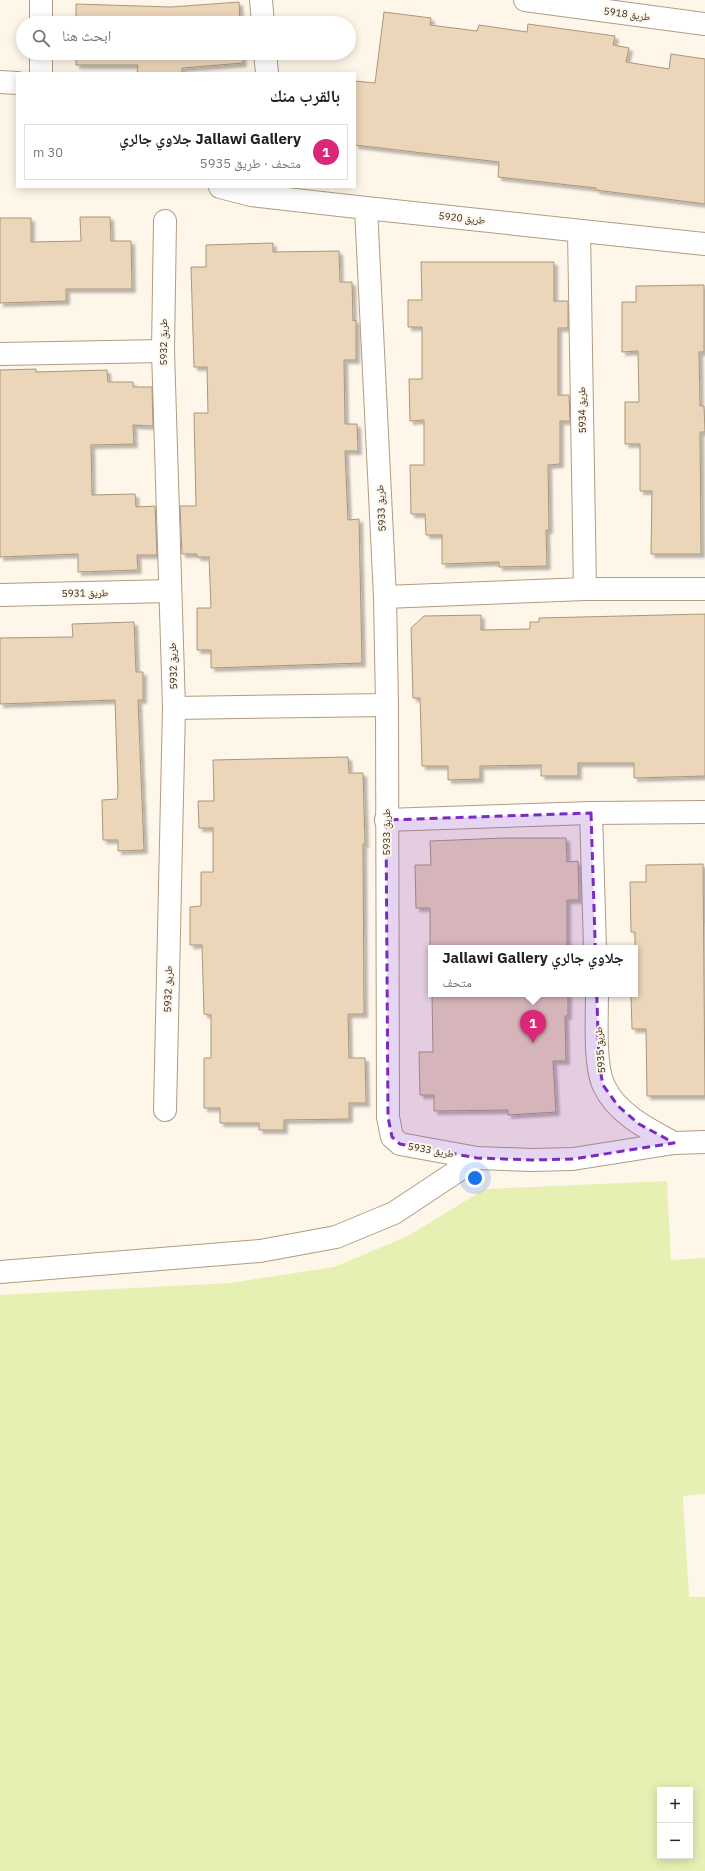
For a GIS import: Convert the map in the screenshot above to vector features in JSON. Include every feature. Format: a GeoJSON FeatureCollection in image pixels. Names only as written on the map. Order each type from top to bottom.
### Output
{"type":"FeatureCollection","features":[{"type":"Feature","properties":{"kind":"street"},"geometry":{"type":"LineString","coordinates":[[41,0],[41,16]]}},
{"type":"Feature","properties":{"kind":"street"},"geometry":{"type":"LineString","coordinates":[[261,0],[262,16]]}},
{"type":"Feature","properties":{"kind":"street","name":"طريق 5918"},"geometry":{"type":"LineString","coordinates":[[525,0],[705,24]]}},
{"type":"Feature","properties":{"kind":"street"},"geometry":{"type":"LineString","coordinates":[[41,60],[41,72]]}},
{"type":"Feature","properties":{"kind":"street"},"geometry":{"type":"LineString","coordinates":[[266,60],[267,72]]}},
{"type":"Feature","properties":{"kind":"street"},"geometry":{"type":"LineString","coordinates":[[0,82],[16,83]]}},
{"type":"Feature","properties":{"kind":"street","name":"طريق 5920"},"geometry":{"type":"LineString","coordinates":[[224,188],[251,195],[276,192],[366,208],[705,244]]}},
{"type":"Feature","properties":{"kind":"street","name":"طريق 5933"},"geometry":{"type":"LineString","coordinates":[[366,208],[385,597],[389,1128],[392,1137],[400,1144],[477,1158],[532,1160],[573,1159],[674,1143],[705,1142]]}},
{"type":"Feature","properties":{"kind":"street","name":"طريق 5932"},"geometry":{"type":"LineString","coordinates":[[165,221],[163,351],[174,708],[165,1110]]}},
{"type":"Feature","properties":{"kind":"street","name":"طريق 5934"},"geometry":{"type":"LineString","coordinates":[[579,231],[585,589]]}},
{"type":"Feature","properties":{"kind":"street"},"geometry":{"type":"LineString","coordinates":[[0,354],[163,351]]}},
{"type":"Feature","properties":{"kind":"street"},"geometry":{"type":"LineString","coordinates":[[385,597],[585,589],[705,589]]}},
{"type":"Feature","properties":{"kind":"street","name":"طريق 5931"},"geometry":{"type":"LineString","coordinates":[[0,595],[170,591]]}},
{"type":"Feature","properties":{"kind":"street"},"geometry":{"type":"LineString","coordinates":[[174,708],[387,704]]}},
{"type":"Feature","properties":{"kind":"street"},"geometry":{"type":"LineString","coordinates":[[386,820],[591,813],[705,812]]}},
{"type":"Feature","properties":{"kind":"street"},"geometry":{"type":"LineString","coordinates":[[591,813],[595,945]]}},
{"type":"Feature","properties":{"kind":"street","name":"طريق 5935"},"geometry":{"type":"LineString","coordinates":[[597,997],[599,1064],[603,1085],[618,1106],[639,1124],[674,1143]]}},
{"type":"Feature","properties":{"kind":"street"},"geometry":{"type":"LineString","coordinates":[[0,1272],[260,1251],[336,1237],[394,1213],[477,1158]]}},
{"type":"Feature","properties":{"kind":"highlighted area"},"geometry":{"type":"Polygon","coordinates":[[[591,813],[599,1064],[603,1085],[618,1106],[639,1124],[674,1143],[573,1159],[532,1160],[477,1158],[400,1144],[392,1137],[388,1117],[386,820],[591,813]]]}},
{"type":"Feature","properties":{"kind":"green space"},"geometry":{"type":"Polygon","coordinates":[[[667,1181],[671,1260],[705,1258],[705,1494],[683,1496],[689,1597],[705,1597],[705,1871],[0,1871],[0,1295],[229,1283],[334,1267],[406,1237],[485,1189],[667,1181]]]}},
{"type":"Feature","properties":{"kind":"building"},"geometry":{"type":"Polygon","coordinates":[[[239,2],[240,16],[76,16],[76,4],[171,7],[239,2]]]}},
{"type":"Feature","properties":{"kind":"building"},"geometry":{"type":"Polygon","coordinates":[[[384,12],[431,18],[430,25],[477,31],[479,25],[527,32],[528,24],[615,36],[613,45],[629,48],[626,62],[669,69],[671,54],[705,59],[705,204],[596,190],[596,188],[498,177],[499,162],[356,145],[356,81],[375,83],[384,12]]]}},
{"type":"Feature","properties":{"kind":"building"},"geometry":{"type":"Polygon","coordinates":[[[76,60],[243,60],[243,63],[182,68],[182,72],[137,72],[138,65],[76,65],[76,60]]]}},
{"type":"Feature","properties":{"kind":"building"},"geometry":{"type":"Polygon","coordinates":[[[80,217],[110,217],[111,241],[131,241],[132,289],[66,289],[66,301],[0,303],[0,218],[31,218],[31,242],[81,241],[80,217]]]}},
{"type":"Feature","properties":{"kind":"building"},"geometry":{"type":"Polygon","coordinates":[[[273,243],[273,252],[339,251],[340,282],[352,282],[353,321],[356,320],[356,360],[344,360],[345,424],[357,424],[358,451],[345,451],[348,520],[359,519],[362,663],[211,668],[211,650],[197,650],[197,608],[211,608],[209,557],[197,557],[197,554],[182,554],[180,506],[196,506],[194,413],[208,413],[207,367],[194,367],[191,267],[206,267],[206,245],[273,243]]]}},
{"type":"Feature","properties":{"kind":"building"},"geometry":{"type":"Polygon","coordinates":[[[421,262],[554,262],[554,301],[568,301],[568,328],[558,328],[558,395],[569,395],[570,421],[560,421],[560,464],[548,465],[549,530],[546,530],[547,566],[499,567],[499,562],[442,564],[442,535],[426,535],[425,514],[411,514],[410,465],[424,465],[424,420],[410,421],[409,379],[422,379],[422,327],[408,327],[408,300],[422,300],[421,262]]]}},
{"type":"Feature","properties":{"kind":"building"},"geometry":{"type":"Polygon","coordinates":[[[704,285],[704,352],[699,352],[700,406],[704,406],[705,432],[700,432],[701,554],[651,554],[652,491],[640,491],[640,444],[625,444],[625,402],[639,402],[638,351],[622,352],[622,302],[636,302],[636,286],[704,285]]]}},
{"type":"Feature","properties":{"kind":"building"},"geometry":{"type":"Polygon","coordinates":[[[36,369],[36,372],[107,370],[108,382],[133,382],[133,387],[152,387],[153,426],[133,425],[134,444],[91,445],[92,495],[135,494],[136,507],[155,506],[157,555],[137,555],[138,570],[78,572],[78,554],[0,557],[0,370],[36,369]]]}},
{"type":"Feature","properties":{"kind":"building"},"geometry":{"type":"Polygon","coordinates":[[[705,614],[705,776],[634,778],[634,763],[578,763],[578,776],[541,776],[541,765],[480,766],[480,779],[448,780],[448,766],[422,766],[420,698],[413,698],[411,628],[424,616],[481,615],[481,630],[530,629],[530,622],[539,622],[539,618],[705,614]]]}},
{"type":"Feature","properties":{"kind":"building"},"geometry":{"type":"Polygon","coordinates":[[[134,622],[136,672],[143,672],[143,700],[138,700],[144,850],[118,851],[118,840],[103,840],[102,800],[117,799],[118,792],[115,700],[0,704],[0,638],[73,637],[72,624],[134,622]]]}},
{"type":"Feature","properties":{"kind":"building"},"geometry":{"type":"Polygon","coordinates":[[[348,757],[349,773],[363,773],[365,844],[363,844],[364,1014],[348,1014],[349,1058],[365,1058],[366,1103],[349,1103],[349,1119],[284,1120],[284,1130],[259,1130],[259,1123],[220,1123],[220,1108],[204,1108],[204,1058],[211,1058],[211,1015],[204,1014],[202,945],[190,945],[190,907],[201,906],[201,872],[213,872],[213,828],[199,828],[198,801],[214,801],[213,760],[348,757]]]}},
{"type":"Feature","properties":{"kind":"building"},"geometry":{"type":"Polygon","coordinates":[[[504,838],[566,838],[567,862],[578,861],[579,900],[567,900],[567,945],[430,945],[430,908],[416,908],[415,865],[431,865],[430,841],[504,838]]]}},
{"type":"Feature","properties":{"kind":"building"},"geometry":{"type":"Polygon","coordinates":[[[703,864],[705,1096],[647,1096],[646,1029],[632,1029],[631,997],[638,997],[638,945],[635,945],[635,932],[631,932],[630,882],[646,882],[646,865],[703,864]]]}},
{"type":"Feature","properties":{"kind":"building"},"geometry":{"type":"Polygon","coordinates":[[[432,997],[568,997],[568,1016],[565,1016],[566,1061],[553,1061],[556,1112],[508,1115],[508,1110],[434,1111],[434,1095],[420,1095],[419,1052],[433,1052],[432,997]]]}},
{"type":"Feature","properties":{"kind":"place","name":"Jallawi Gallery جلاوي جالري"},"geometry":{"type":"Point","coordinates":[533,1043]}}]}
